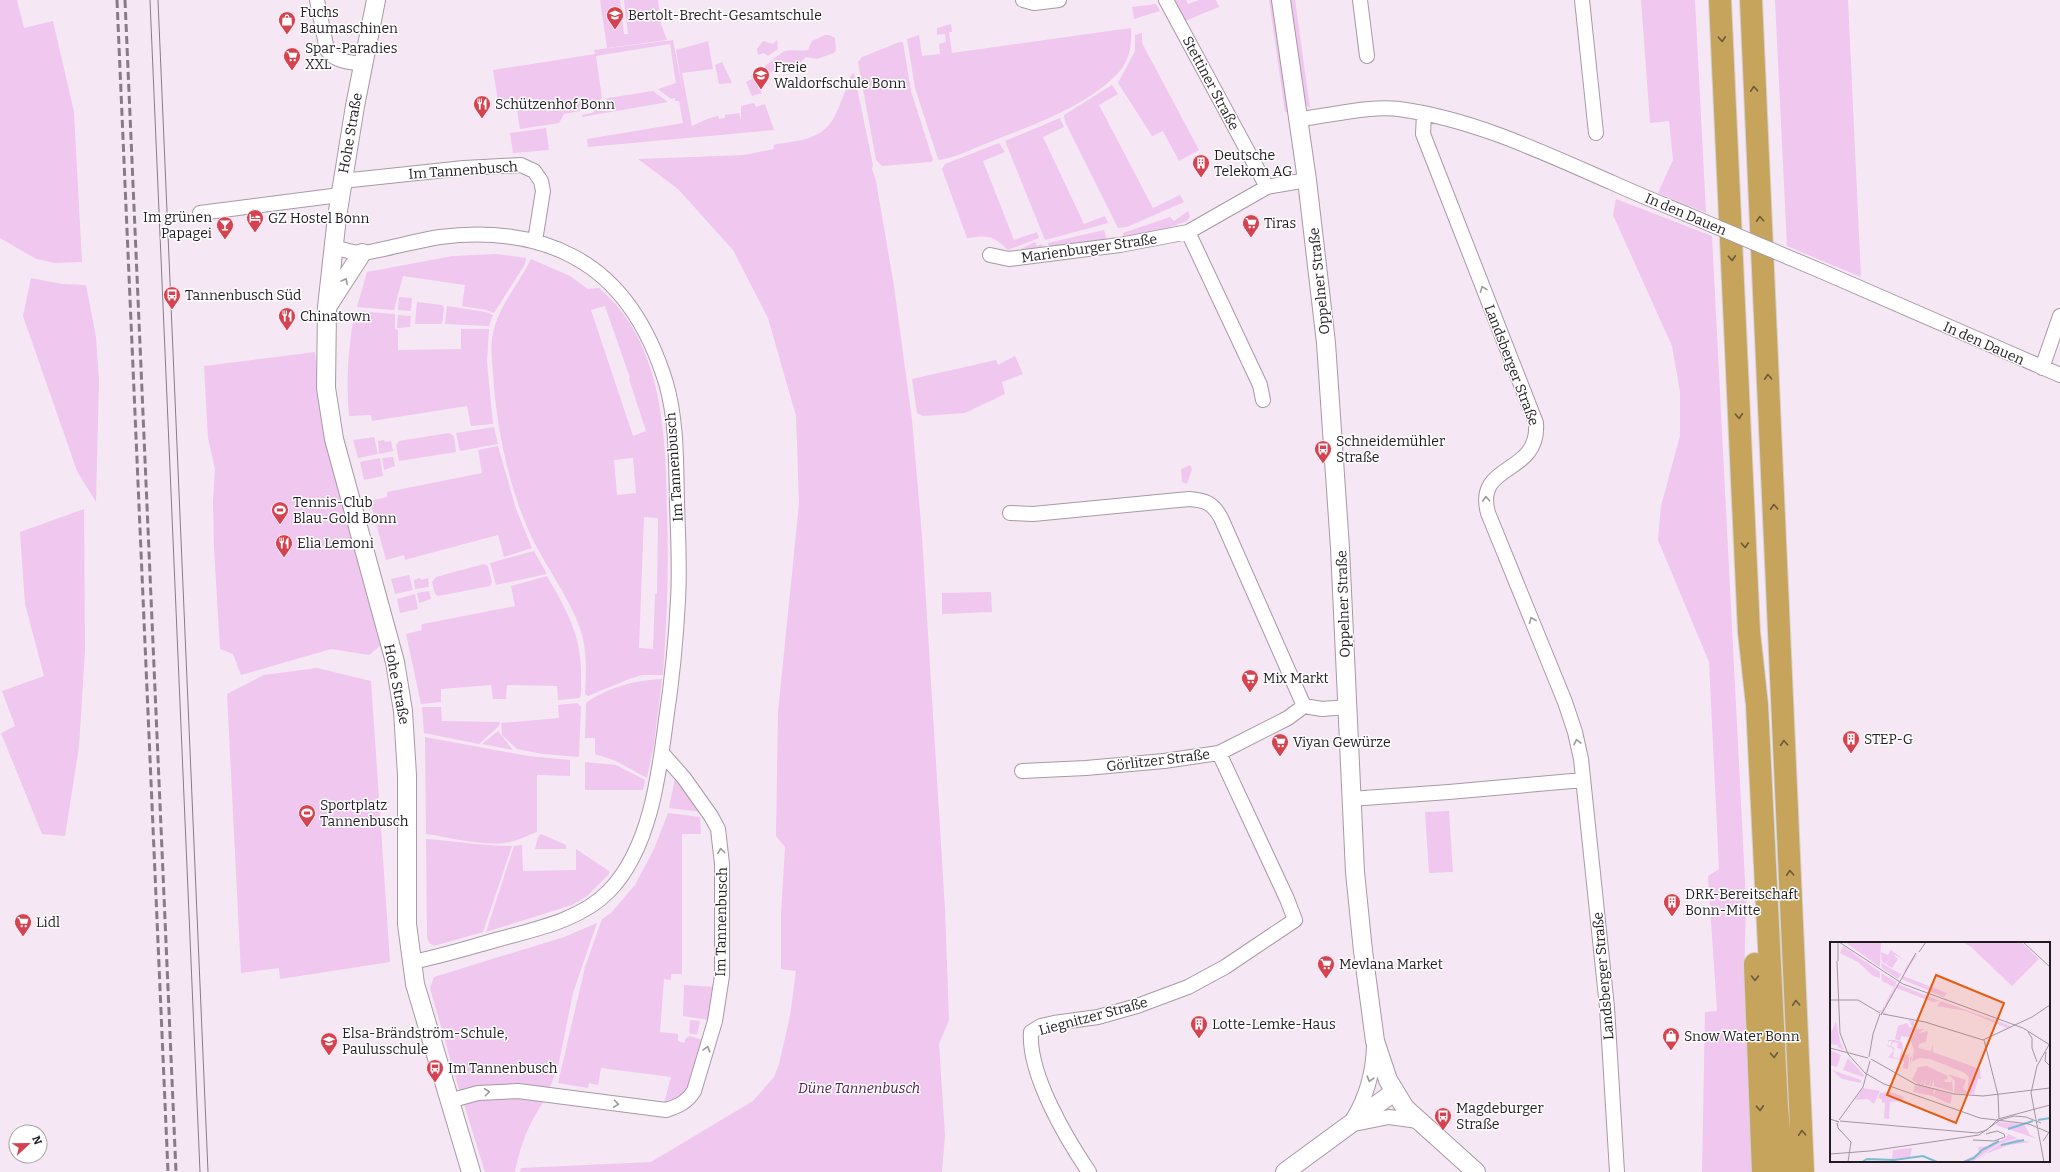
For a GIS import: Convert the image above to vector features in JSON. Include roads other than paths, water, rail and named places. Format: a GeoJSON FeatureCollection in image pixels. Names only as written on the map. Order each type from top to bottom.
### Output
{"type":"FeatureCollection","features":[{"type":"Feature","properties":{"kind":"highway"},"geometry":{"type":"LineString","coordinates":[[1720,0],[1749,632],[1757,705],[1776,1108],[1783,1172]]}},
{"type":"Feature","properties":{"kind":"highway"},"geometry":{"type":"LineString","coordinates":[[1751,0],[1803,1172]]}},
{"type":"Feature","properties":{"kind":"highway"},"geometry":{"type":"LineString","coordinates":[[1749,632],[1744,660],[1755,906],[1755,1002],[1763,1172]]}},
{"type":"Feature","properties":{"kind":"highway"},"geometry":{"type":"LineString","coordinates":[[1776,1108],[1774,1128],[1776,1172]]}},
{"type":"Feature","properties":{"kind":"street"},"geometry":{"type":"LineString","coordinates":[[317,0],[327,50],[333,57],[344,61],[363,64]]}},
{"type":"Feature","properties":{"kind":"street","name":"Hohe Straße"},"geometry":{"type":"LineString","coordinates":[[376,0],[341,188],[333,247],[327,307],[325,349],[329,412],[342,471],[395,662],[403,711],[407,775],[407,924],[412,962],[422,1012],[471,1172]]}},
{"type":"Feature","properties":{"kind":"street"},"geometry":{"type":"LineString","coordinates":[[1023,0],[1034,3],[1059,0]]}},
{"type":"Feature","properties":{"kind":"street","name":"Stettiner Straße"},"geometry":{"type":"LineString","coordinates":[[1166,0],[1267,187]]}},
{"type":"Feature","properties":{"kind":"street","name":"Oppelner Straße"},"geometry":{"type":"LineString","coordinates":[[1282,0],[1307,180],[1326,343],[1335,464],[1350,799],[1361,935],[1375,1041],[1382,1068],[1394,1092],[1407,1109],[1418,1121],[1476,1172]]}},
{"type":"Feature","properties":{"kind":"street"},"geometry":{"type":"LineString","coordinates":[[1360,0],[1366,56]]}},
{"type":"Feature","properties":{"kind":"street"},"geometry":{"type":"LineString","coordinates":[[1582,0],[1596,133]]}},
{"type":"Feature","properties":{"kind":"street","name":"In den Dauen"},"geometry":{"type":"LineString","coordinates":[[1299,119],[1384,108],[1398,109],[1456,121],[1496,133],[1821,271],[2060,375]]}},
{"type":"Feature","properties":{"kind":"street","name":"Landsberger Straße"},"geometry":{"type":"LineString","coordinates":[[1424,114],[1423,134],[1536,423],[1535,442],[1530,451],[1493,480],[1485,492],[1484,501],[1565,702],[1576,738],[1583,780],[1606,994],[1617,1172]]}},
{"type":"Feature","properties":{"kind":"street","name":"Im Tannenbusch"},"geometry":{"type":"LineString","coordinates":[[341,188],[464,168],[522,165],[534,171],[541,181],[543,191],[534,241]]}},
{"type":"Feature","properties":{"kind":"street","name":"Marienburger Straße"},"geometry":{"type":"LineString","coordinates":[[990,255],[1009,259],[1120,245],[1188,232],[1267,187],[1307,180]]}},
{"type":"Feature","properties":{"kind":"street"},"geometry":{"type":"LineString","coordinates":[[200,213],[341,188]]}},
{"type":"Feature","properties":{"kind":"street"},"geometry":{"type":"LineString","coordinates":[[1188,232],[1260,385],[1263,400]]}},
{"type":"Feature","properties":{"kind":"street","name":"Im Tannenbusch"},"geometry":{"type":"LineString","coordinates":[[333,247],[362,253],[439,237],[462,235],[509,236],[534,241],[574,257],[596,272],[618,291],[642,325],[655,352],[666,385],[672,420],[676,472],[679,597],[672,678],[662,753],[650,812],[641,838],[623,872],[608,891],[580,912],[526,932],[412,962]]}},
{"type":"Feature","properties":{"kind":"street"},"geometry":{"type":"LineString","coordinates":[[327,307],[362,253]]}},
{"type":"Feature","properties":{"kind":"street"},"geometry":{"type":"LineString","coordinates":[[2042,368],[2060,316]]}},
{"type":"Feature","properties":{"kind":"street"},"geometry":{"type":"LineString","coordinates":[[1010,513],[1034,514],[1189,499],[1204,500],[1211,504],[1221,518],[1304,706],[1322,709],[1347,707]]}},
{"type":"Feature","properties":{"kind":"street","name":"Görlitzer Straße"},"geometry":{"type":"LineString","coordinates":[[1022,771],[1094,768],[1164,761],[1219,753],[1288,718],[1304,706]]}},
{"type":"Feature","properties":{"kind":"street","name":"Im Tannenbusch"},"geometry":{"type":"LineString","coordinates":[[449,1101],[478,1093],[518,1091],[666,1110],[679,1106],[689,1099],[694,1091],[715,1021],[722,976],[722,864],[718,828],[684,778],[662,753]]}},
{"type":"Feature","properties":{"kind":"street","name":"Liegnitzer Straße"},"geometry":{"type":"LineString","coordinates":[[1089,1172],[1068,1140],[1045,1094],[1030,1043],[1032,1032],[1041,1026],[1098,1017],[1137,1006],[1188,987],[1225,967],[1295,920],[1287,899],[1219,753]]}},
{"type":"Feature","properties":{"kind":"street"},"geometry":{"type":"LineString","coordinates":[[1350,799],[1583,780]]}},
{"type":"Feature","properties":{"kind":"street"},"geometry":{"type":"LineString","coordinates":[[1350,1125],[1362,1104],[1374,1068],[1375,1041]]}},
{"type":"Feature","properties":{"kind":"street"},"geometry":{"type":"LineString","coordinates":[[1285,1172],[1394,1092]]}},
{"type":"Feature","properties":{"kind":"street"},"geometry":{"type":"LineString","coordinates":[[1350,1125],[1389,1117],[1418,1121]]}},
{"type":"Feature","properties":{"kind":"tram line"},"geometry":{"type":"LineString","coordinates":[[150,0],[200,1172]]}},
{"type":"Feature","properties":{"kind":"tram line"},"geometry":{"type":"LineString","coordinates":[[158,0],[208,1172]]}},
{"type":"Feature","properties":{"kind":"railway"},"geometry":{"type":"LineString","coordinates":[[117,0],[168,1172]]}},
{"type":"Feature","properties":{"kind":"railway"},"geometry":{"type":"LineString","coordinates":[[125,0],[176,1172]]}},
{"type":"Feature","properties":{"kind":"place","name":"Bertolt-Brecht-Gesamtschule"},"geometry":{"type":"Point","coordinates":[615,30]}},
{"type":"Feature","properties":{"kind":"place","name":"Fuchs Baumaschinen"},"geometry":{"type":"Point","coordinates":[287,35]}},
{"type":"Feature","properties":{"kind":"place","name":"Spar-Paradies XXL"},"geometry":{"type":"Point","coordinates":[292,71]}},
{"type":"Feature","properties":{"kind":"place","name":"Freie Waldorfschule Bonn"},"geometry":{"type":"Point","coordinates":[761,90]}},
{"type":"Feature","properties":{"kind":"place","name":"Schützenhof Bonn"},"geometry":{"type":"Point","coordinates":[482,119]}},
{"type":"Feature","properties":{"kind":"place","name":"Deutsche Telekom AG"},"geometry":{"type":"Point","coordinates":[1201,178]}},
{"type":"Feature","properties":{"kind":"place","name":"GZ Hostel Bonn"},"geometry":{"type":"Point","coordinates":[255,233]}},
{"type":"Feature","properties":{"kind":"place","name":"Tiras"},"geometry":{"type":"Point","coordinates":[1251,238]}},
{"type":"Feature","properties":{"kind":"place","name":"Im grünen Papagei"},"geometry":{"type":"Point","coordinates":[225,240]}},
{"type":"Feature","properties":{"kind":"place","name":"Tannenbusch Süd"},"geometry":{"type":"Point","coordinates":[172,310]}},
{"type":"Feature","properties":{"kind":"place","name":"Chinatown"},"geometry":{"type":"Point","coordinates":[287,331]}},
{"type":"Feature","properties":{"kind":"place","name":"Schneidemühler Straße"},"geometry":{"type":"Point","coordinates":[1323,464]}},
{"type":"Feature","properties":{"kind":"place","name":"Tennis-Club Blau-Gold Bonn"},"geometry":{"type":"Point","coordinates":[280,525]}},
{"type":"Feature","properties":{"kind":"place","name":"Elia Lemoni"},"geometry":{"type":"Point","coordinates":[284,558]}},
{"type":"Feature","properties":{"kind":"place","name":"Mix Markt"},"geometry":{"type":"Point","coordinates":[1250,693]}},
{"type":"Feature","properties":{"kind":"place","name":"STEP-G"},"geometry":{"type":"Point","coordinates":[1851,754]}},
{"type":"Feature","properties":{"kind":"place","name":"Viyan Gewürze"},"geometry":{"type":"Point","coordinates":[1280,757]}},
{"type":"Feature","properties":{"kind":"place","name":"Sportplatz Tannenbusch"},"geometry":{"type":"Point","coordinates":[307,828]}},
{"type":"Feature","properties":{"kind":"place","name":"DRK-Bereitschaft Bonn-Mitte"},"geometry":{"type":"Point","coordinates":[1672,917]}},
{"type":"Feature","properties":{"kind":"place","name":"Lidl"},"geometry":{"type":"Point","coordinates":[23,937]}},
{"type":"Feature","properties":{"kind":"place","name":"Mevlana Market"},"geometry":{"type":"Point","coordinates":[1326,979]}},
{"type":"Feature","properties":{"kind":"place","name":"Lotte-Lemke-Haus"},"geometry":{"type":"Point","coordinates":[1199,1039]}},
{"type":"Feature","properties":{"kind":"place","name":"Snow Water Bonn"},"geometry":{"type":"Point","coordinates":[1671,1051]}},
{"type":"Feature","properties":{"kind":"place","name":"Elsa-Brändström-Schule, Paulusschule"},"geometry":{"type":"Point","coordinates":[329,1056]}},
{"type":"Feature","properties":{"kind":"place","name":"Im Tannenbusch"},"geometry":{"type":"Point","coordinates":[435,1083]}},
{"type":"Feature","properties":{"kind":"place","name":"Magdeburger Straße"},"geometry":{"type":"Point","coordinates":[1443,1131]}},
{"type":"Feature","properties":{"kind":"park label","name":"Düne Tannenbusch"},"geometry":{"type":"Point","coordinates":[859,1088]}}]}
